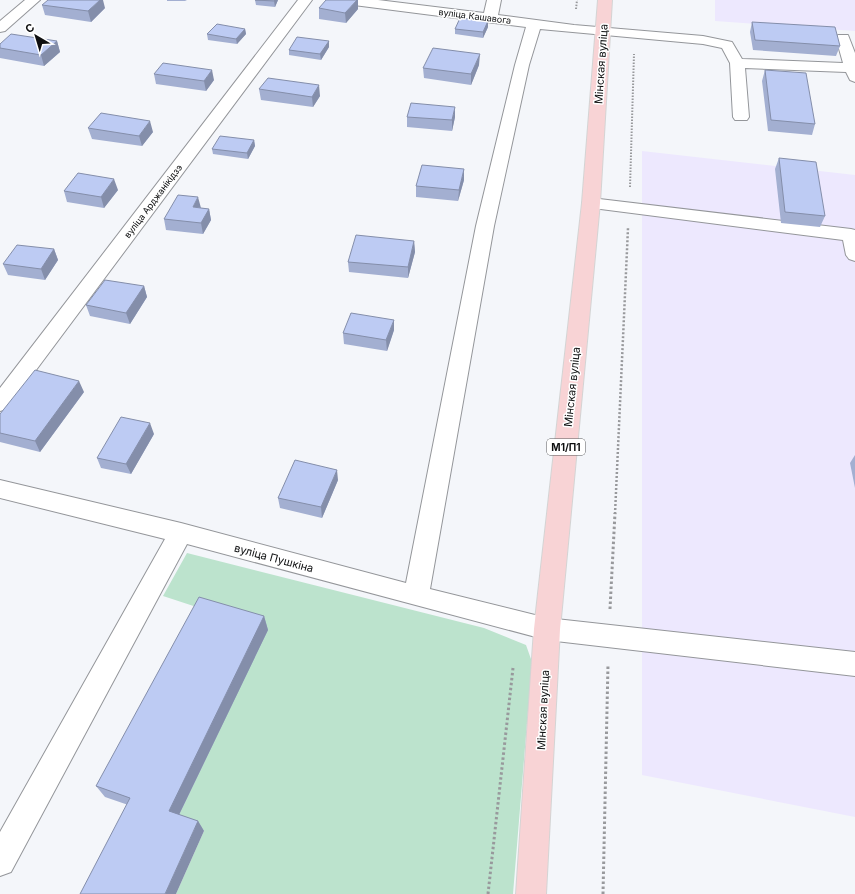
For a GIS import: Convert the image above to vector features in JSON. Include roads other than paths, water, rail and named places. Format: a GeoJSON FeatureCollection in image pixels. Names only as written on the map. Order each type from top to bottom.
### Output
{"type":"FeatureCollection","features":[{"type":"Feature","properties":{"kind":"main road","name":"Мінская вуліца"},"geometry":{"type":"LineString","coordinates":[[531,894],[547,629],[591,204],[611,32],[605,0]]}},
{"type":"Feature","properties":{"kind":"street"},"geometry":{"type":"LineString","coordinates":[[0,28],[33,0]]}},
{"type":"Feature","properties":{"kind":"street","name":"вуліца Арджанікідзэ"},"geometry":{"type":"LineString","coordinates":[[0,403],[305,0]]}},
{"type":"Feature","properties":{"kind":"street","name":"вуліца Кашавога"},"geometry":{"type":"LineString","coordinates":[[347,0],[534,24],[703,40],[728,44],[737,63]]}},
{"type":"Feature","properties":{"kind":"street"},"geometry":{"type":"LineString","coordinates":[[490,18],[494,0]]}},
{"type":"Feature","properties":{"kind":"street"},"geometry":{"type":"LineString","coordinates":[[416,596],[485,226],[522,65],[534,24]]}},
{"type":"Feature","properties":{"kind":"street"},"geometry":{"type":"LineString","coordinates":[[740,117],[737,63],[853,72],[843,38]]}},
{"type":"Feature","properties":{"kind":"street"},"geometry":{"type":"LineString","coordinates":[[591,204],[851,235],[855,255]]}},
{"type":"Feature","properties":{"kind":"street","name":"вуліца Пушкіна"},"geometry":{"type":"LineString","coordinates":[[0,488],[181,532],[416,596],[547,629],[855,664]]}},
{"type":"Feature","properties":{"kind":"street"},"geometry":{"type":"LineString","coordinates":[[0,860],[181,532]]}}]}
